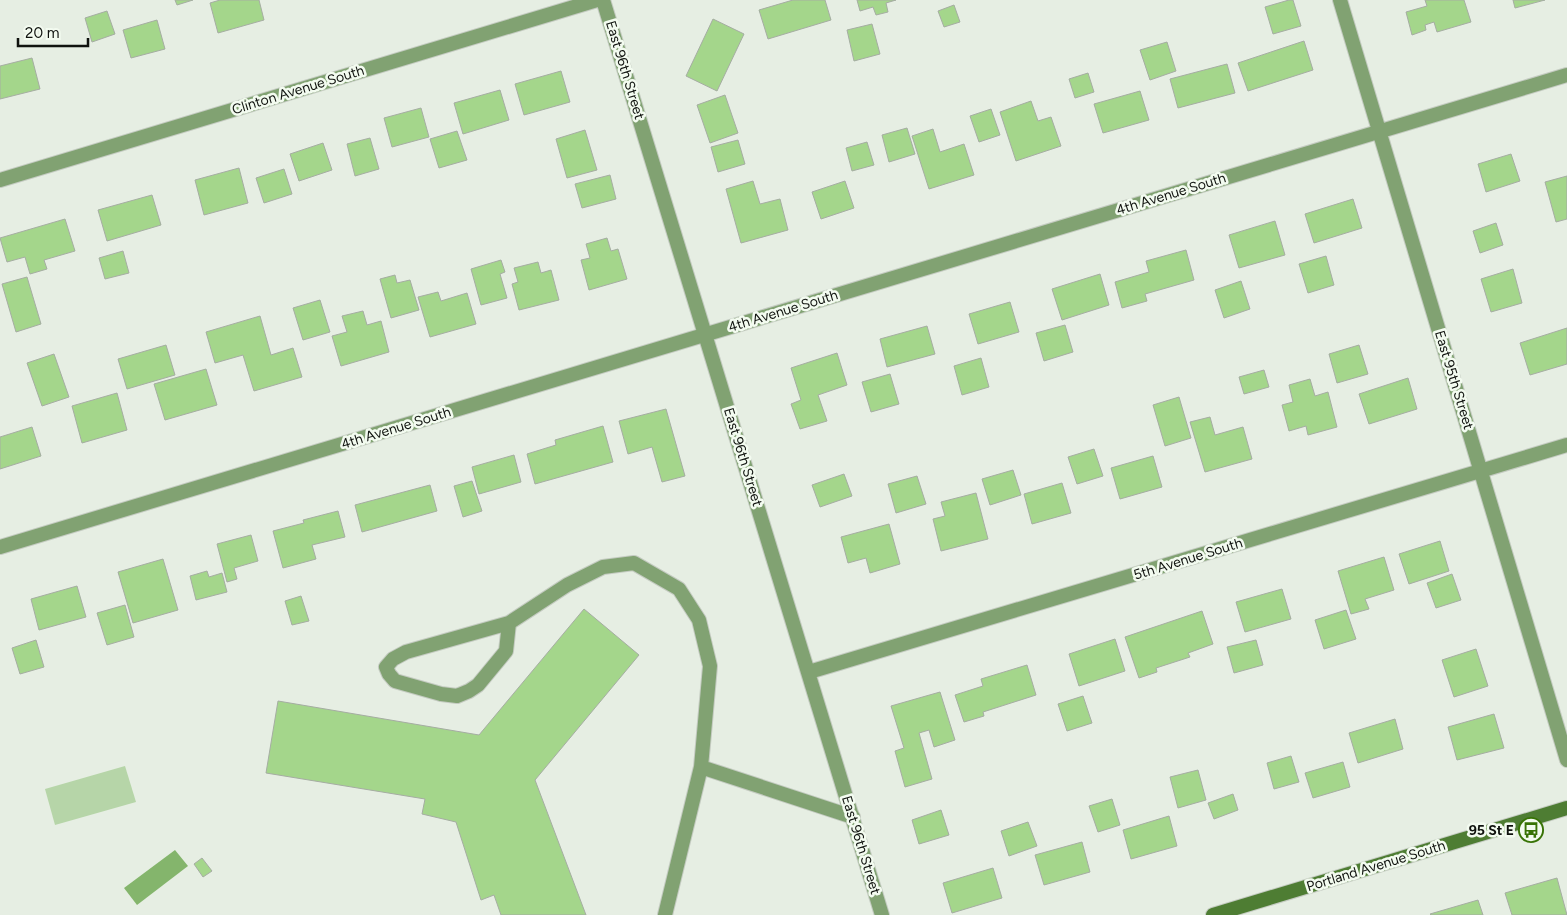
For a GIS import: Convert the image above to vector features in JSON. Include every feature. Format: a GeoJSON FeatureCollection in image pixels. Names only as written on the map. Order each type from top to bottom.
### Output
{"type":"FeatureCollection","features":[{"type":"Feature","properties":{"kind":"main road","name":"Portland Avenue South"},"geometry":{"type":"LineString","coordinates":[[1213,915],[1567,808]]}},
{"type":"Feature","properties":{"kind":"street","name":"Clinton Avenue South"},"geometry":{"type":"LineString","coordinates":[[0,180],[597,0]]}},
{"type":"Feature","properties":{"kind":"street","name":"East 96th Street"},"geometry":{"type":"LineString","coordinates":[[604,0],[882,915]]}},
{"type":"Feature","properties":{"kind":"street","name":"East 95th Street"},"geometry":{"type":"LineString","coordinates":[[1340,0],[1567,760]]}},
{"type":"Feature","properties":{"kind":"street","name":"4th Avenue South"},"geometry":{"type":"LineString","coordinates":[[0,547],[1567,75]]}},
{"type":"Feature","properties":{"kind":"street","name":"5th Avenue South"},"geometry":{"type":"LineString","coordinates":[[809,672],[1567,445]]}},
{"type":"Feature","properties":{"kind":"street"},"geometry":{"type":"LineString","coordinates":[[508,623],[506,650],[478,685],[470,691],[457,696],[441,694],[395,681],[386,667],[393,659],[406,652],[508,623],[566,585],[603,567],[634,562],[679,589],[699,620],[710,666],[701,767],[665,915]]}},
{"type":"Feature","properties":{"kind":"street"},"geometry":{"type":"LineString","coordinates":[[701,767],[853,817]]}},
{"type":"Feature","properties":{"kind":"shaded area"},"geometry":{"type":"Polygon","coordinates":[[[125,766],[136,802],[55,825],[45,789],[125,766]]]}},
{"type":"Feature","properties":{"kind":"shaded area"},"geometry":{"type":"Polygon","coordinates":[[[175,850],[188,866],[137,905],[124,888],[175,850]]]}},
{"type":"Feature","properties":{"kind":"building"},"geometry":{"type":"Polygon","coordinates":[[[175,0],[193,0],[177,5],[175,0]]]}},
{"type":"Feature","properties":{"kind":"building"},"geometry":{"type":"Polygon","coordinates":[[[220,0],[259,0],[264,20],[218,33],[210,3],[220,0]]]}},
{"type":"Feature","properties":{"kind":"building"},"geometry":{"type":"Polygon","coordinates":[[[793,0],[825,0],[831,20],[768,39],[759,10],[793,0]]]}},
{"type":"Feature","properties":{"kind":"building"},"geometry":{"type":"Polygon","coordinates":[[[857,0],[896,0],[886,3],[888,12],[876,15],[873,7],[860,11],[857,0]]]}},
{"type":"Feature","properties":{"kind":"building"},"geometry":{"type":"Polygon","coordinates":[[[1293,0],[1301,26],[1273,34],[1265,7],[1293,0]]]}},
{"type":"Feature","properties":{"kind":"building"},"geometry":{"type":"Polygon","coordinates":[[[1425,0],[1464,0],[1471,22],[1437,32],[1434,22],[1425,25],[1426,30],[1412,35],[1406,12],[1427,6],[1425,0]]]}},
{"type":"Feature","properties":{"kind":"building"},"geometry":{"type":"Polygon","coordinates":[[[1513,0],[1545,0],[1515,8],[1513,0]]]}},
{"type":"Feature","properties":{"kind":"building"},"geometry":{"type":"Polygon","coordinates":[[[954,5],[960,22],[944,27],[938,11],[954,5]]]}},
{"type":"Feature","properties":{"kind":"building"},"geometry":{"type":"Polygon","coordinates":[[[107,11],[115,34],[92,42],[85,18],[107,11]]]}},
{"type":"Feature","properties":{"kind":"building"},"geometry":{"type":"Polygon","coordinates":[[[713,19],[744,34],[717,91],[686,76],[713,19]]]}},
{"type":"Feature","properties":{"kind":"building"},"geometry":{"type":"Polygon","coordinates":[[[157,20],[165,49],[131,58],[123,30],[157,20]]]}},
{"type":"Feature","properties":{"kind":"building"},"geometry":{"type":"Polygon","coordinates":[[[872,24],[880,54],[854,61],[847,30],[872,24]]]}},
{"type":"Feature","properties":{"kind":"building"},"geometry":{"type":"Polygon","coordinates":[[[1304,41],[1313,70],[1248,91],[1238,63],[1304,41]]]}},
{"type":"Feature","properties":{"kind":"building"},"geometry":{"type":"Polygon","coordinates":[[[1167,42],[1176,71],[1150,80],[1140,50],[1167,42]]]}},
{"type":"Feature","properties":{"kind":"building"},"geometry":{"type":"Polygon","coordinates":[[[32,58],[40,89],[0,99],[0,66],[32,58]]]}},
{"type":"Feature","properties":{"kind":"building"},"geometry":{"type":"Polygon","coordinates":[[[1227,64],[1235,93],[1178,108],[1170,79],[1227,64]]]}},
{"type":"Feature","properties":{"kind":"building"},"geometry":{"type":"Polygon","coordinates":[[[561,71],[570,102],[524,115],[515,84],[561,71]]]}},
{"type":"Feature","properties":{"kind":"building"},"geometry":{"type":"Polygon","coordinates":[[[1088,73],[1094,92],[1075,98],[1069,79],[1088,73]]]}},
{"type":"Feature","properties":{"kind":"building"},"geometry":{"type":"Polygon","coordinates":[[[500,90],[509,120],[463,134],[454,103],[500,90]]]}},
{"type":"Feature","properties":{"kind":"building"},"geometry":{"type":"Polygon","coordinates":[[[1140,91],[1149,120],[1103,133],[1094,104],[1140,91]]]}},
{"type":"Feature","properties":{"kind":"building"},"geometry":{"type":"Polygon","coordinates":[[[725,95],[738,133],[710,143],[697,105],[725,95]]]}},
{"type":"Feature","properties":{"kind":"building"},"geometry":{"type":"Polygon","coordinates":[[[1031,101],[1038,121],[1051,117],[1061,146],[1016,161],[1000,112],[1031,101]]]}},
{"type":"Feature","properties":{"kind":"building"},"geometry":{"type":"Polygon","coordinates":[[[421,108],[429,137],[392,147],[384,118],[421,108]]]}},
{"type":"Feature","properties":{"kind":"building"},"geometry":{"type":"Polygon","coordinates":[[[991,109],[1000,135],[979,142],[970,116],[991,109]]]}},
{"type":"Feature","properties":{"kind":"building"},"geometry":{"type":"Polygon","coordinates":[[[907,128],[915,154],[889,162],[882,135],[907,128]]]}},
{"type":"Feature","properties":{"kind":"building"},"geometry":{"type":"Polygon","coordinates":[[[933,129],[940,152],[964,144],[974,175],[929,189],[912,136],[933,129]]]}},
{"type":"Feature","properties":{"kind":"building"},"geometry":{"type":"Polygon","coordinates":[[[585,130],[597,170],[567,178],[556,139],[585,130]]]}},
{"type":"Feature","properties":{"kind":"building"},"geometry":{"type":"Polygon","coordinates":[[[457,131],[467,160],[439,168],[430,139],[457,131]]]}},
{"type":"Feature","properties":{"kind":"building"},"geometry":{"type":"Polygon","coordinates":[[[370,138],[379,169],[355,176],[347,144],[370,138]]]}},
{"type":"Feature","properties":{"kind":"building"},"geometry":{"type":"Polygon","coordinates":[[[738,140],[745,164],[718,172],[711,147],[738,140]]]}},
{"type":"Feature","properties":{"kind":"building"},"geometry":{"type":"Polygon","coordinates":[[[867,142],[874,165],[852,171],[846,148],[867,142]]]}},
{"type":"Feature","properties":{"kind":"building"},"geometry":{"type":"Polygon","coordinates":[[[323,143],[332,170],[299,181],[290,154],[323,143]]]}},
{"type":"Feature","properties":{"kind":"building"},"geometry":{"type":"Polygon","coordinates":[[[1511,154],[1520,181],[1486,192],[1478,164],[1511,154]]]}},
{"type":"Feature","properties":{"kind":"building"},"geometry":{"type":"Polygon","coordinates":[[[239,168],[248,203],[204,215],[195,180],[239,168]]]}},
{"type":"Feature","properties":{"kind":"building"},"geometry":{"type":"Polygon","coordinates":[[[284,169],[292,194],[264,203],[256,178],[284,169]]]}},
{"type":"Feature","properties":{"kind":"building"},"geometry":{"type":"Polygon","coordinates":[[[610,175],[616,199],[582,208],[575,184],[610,175]]]}},
{"type":"Feature","properties":{"kind":"building"},"geometry":{"type":"Polygon","coordinates":[[[1567,176],[1567,219],[1556,222],[1545,182],[1567,176]]]}},
{"type":"Feature","properties":{"kind":"building"},"geometry":{"type":"Polygon","coordinates":[[[753,181],[760,204],[780,199],[788,230],[741,243],[726,189],[753,181]]]}},
{"type":"Feature","properties":{"kind":"building"},"geometry":{"type":"Polygon","coordinates":[[[845,181],[854,208],[821,219],[812,192],[845,181]]]}},
{"type":"Feature","properties":{"kind":"building"},"geometry":{"type":"Polygon","coordinates":[[[152,195],[161,225],[107,241],[98,210],[152,195]]]}},
{"type":"Feature","properties":{"kind":"building"},"geometry":{"type":"Polygon","coordinates":[[[1353,199],[1362,228],[1314,243],[1305,214],[1353,199]]]}},
{"type":"Feature","properties":{"kind":"building"},"geometry":{"type":"Polygon","coordinates":[[[65,219],[75,251],[44,260],[47,269],[30,274],[25,257],[7,262],[0,238],[65,219]]]}},
{"type":"Feature","properties":{"kind":"building"},"geometry":{"type":"Polygon","coordinates":[[[1275,221],[1285,255],[1239,268],[1229,235],[1275,221]]]}},
{"type":"Feature","properties":{"kind":"building"},"geometry":{"type":"Polygon","coordinates":[[[1496,223],[1503,245],[1480,253],[1473,231],[1496,223]]]}},
{"type":"Feature","properties":{"kind":"building"},"geometry":{"type":"Polygon","coordinates":[[[607,238],[611,251],[618,249],[627,279],[589,290],[581,260],[590,258],[586,244],[607,238]]]}},
{"type":"Feature","properties":{"kind":"building"},"geometry":{"type":"Polygon","coordinates":[[[1186,250],[1194,280],[1145,294],[1147,301],[1122,308],[1115,282],[1149,272],[1146,261],[1186,250]]]}},
{"type":"Feature","properties":{"kind":"building"},"geometry":{"type":"Polygon","coordinates":[[[123,251],[129,273],[105,279],[99,258],[123,251]]]}},
{"type":"Feature","properties":{"kind":"building"},"geometry":{"type":"Polygon","coordinates":[[[1326,256],[1334,285],[1308,293],[1299,264],[1326,256]]]}},
{"type":"Feature","properties":{"kind":"building"},"geometry":{"type":"Polygon","coordinates":[[[501,260],[505,272],[500,274],[507,298],[481,305],[471,269],[501,260]]]}},
{"type":"Feature","properties":{"kind":"building"},"geometry":{"type":"Polygon","coordinates":[[[538,262],[541,273],[551,270],[559,300],[519,310],[512,284],[518,282],[514,268],[538,262]]]}},
{"type":"Feature","properties":{"kind":"building"},"geometry":{"type":"Polygon","coordinates":[[[1513,269],[1522,303],[1491,312],[1481,279],[1513,269]]]}},
{"type":"Feature","properties":{"kind":"building"},"geometry":{"type":"Polygon","coordinates":[[[1100,274],[1109,305],[1062,320],[1052,289],[1100,274]]]}},
{"type":"Feature","properties":{"kind":"building"},"geometry":{"type":"Polygon","coordinates":[[[395,275],[397,283],[410,280],[419,310],[391,318],[380,279],[395,275]]]}},
{"type":"Feature","properties":{"kind":"building"},"geometry":{"type":"Polygon","coordinates":[[[27,277],[41,324],[16,332],[2,284],[27,277]]]}},
{"type":"Feature","properties":{"kind":"building"},"geometry":{"type":"Polygon","coordinates":[[[1241,281],[1250,309],[1224,318],[1215,290],[1241,281]]]}},
{"type":"Feature","properties":{"kind":"building"},"geometry":{"type":"Polygon","coordinates":[[[438,292],[441,301],[467,293],[476,324],[430,337],[418,297],[438,292]]]}},
{"type":"Feature","properties":{"kind":"building"},"geometry":{"type":"Polygon","coordinates":[[[320,300],[330,332],[303,340],[293,308],[320,300]]]}},
{"type":"Feature","properties":{"kind":"building"},"geometry":{"type":"Polygon","coordinates":[[[1010,302],[1019,332],[978,344],[969,314],[1010,302]]]}},
{"type":"Feature","properties":{"kind":"building"},"geometry":{"type":"Polygon","coordinates":[[[363,311],[367,325],[381,321],[389,352],[341,366],[332,336],[347,332],[342,316],[363,311]]]}},
{"type":"Feature","properties":{"kind":"building"},"geometry":{"type":"Polygon","coordinates":[[[260,316],[271,355],[293,348],[302,377],[254,391],[243,355],[215,363],[206,332],[260,316]]]}},
{"type":"Feature","properties":{"kind":"building"},"geometry":{"type":"Polygon","coordinates":[[[1065,325],[1073,352],[1044,361],[1036,333],[1065,325]]]}},
{"type":"Feature","properties":{"kind":"building"},"geometry":{"type":"Polygon","coordinates":[[[927,326],[935,354],[887,367],[880,339],[927,326]]]}},
{"type":"Feature","properties":{"kind":"building"},"geometry":{"type":"Polygon","coordinates":[[[1567,328],[1567,364],[1530,375],[1520,343],[1567,328]]]}},
{"type":"Feature","properties":{"kind":"building"},"geometry":{"type":"Polygon","coordinates":[[[166,345],[175,375],[127,389],[118,359],[166,345]]]}},
{"type":"Feature","properties":{"kind":"building"},"geometry":{"type":"Polygon","coordinates":[[[1359,345],[1368,374],[1337,383],[1329,354],[1359,345]]]}},
{"type":"Feature","properties":{"kind":"building"},"geometry":{"type":"Polygon","coordinates":[[[837,353],[847,385],[818,395],[827,421],[800,429],[791,404],[801,400],[791,368],[837,353]]]}},
{"type":"Feature","properties":{"kind":"building"},"geometry":{"type":"Polygon","coordinates":[[[54,354],[69,397],[42,406],[27,363],[54,354]]]}},
{"type":"Feature","properties":{"kind":"building"},"geometry":{"type":"Polygon","coordinates":[[[981,358],[989,387],[962,395],[954,366],[981,358]]]}},
{"type":"Feature","properties":{"kind":"building"},"geometry":{"type":"Polygon","coordinates":[[[206,369],[217,405],[165,420],[154,384],[206,369]]]}},
{"type":"Feature","properties":{"kind":"building"},"geometry":{"type":"Polygon","coordinates":[[[1264,370],[1269,387],[1244,394],[1239,377],[1264,370]]]}},
{"type":"Feature","properties":{"kind":"building"},"geometry":{"type":"Polygon","coordinates":[[[890,374],[899,404],[871,412],[862,382],[890,374]]]}},
{"type":"Feature","properties":{"kind":"building"},"geometry":{"type":"Polygon","coordinates":[[[1408,378],[1417,409],[1369,424],[1359,394],[1408,378]]]}},
{"type":"Feature","properties":{"kind":"building"},"geometry":{"type":"Polygon","coordinates":[[[1310,379],[1315,396],[1328,392],[1337,427],[1308,435],[1306,426],[1289,431],[1282,405],[1293,402],[1289,385],[1310,379]]]}},
{"type":"Feature","properties":{"kind":"building"},"geometry":{"type":"Polygon","coordinates":[[[117,393],[127,430],[82,443],[72,406],[117,393]]]}},
{"type":"Feature","properties":{"kind":"building"},"geometry":{"type":"Polygon","coordinates":[[[1179,397],[1191,438],[1165,446],[1153,405],[1179,397]]]}},
{"type":"Feature","properties":{"kind":"building"},"geometry":{"type":"Polygon","coordinates":[[[666,409],[685,476],[662,482],[652,447],[628,454],[619,421],[666,409]]]}},
{"type":"Feature","properties":{"kind":"building"},"geometry":{"type":"Polygon","coordinates":[[[1210,417],[1215,435],[1243,427],[1252,459],[1205,472],[1190,422],[1210,417]]]}},
{"type":"Feature","properties":{"kind":"building"},"geometry":{"type":"Polygon","coordinates":[[[603,426],[613,462],[535,484],[527,454],[556,445],[555,440],[603,426]]]}},
{"type":"Feature","properties":{"kind":"building"},"geometry":{"type":"Polygon","coordinates":[[[32,427],[41,456],[0,469],[0,437],[32,427]]]}},
{"type":"Feature","properties":{"kind":"building"},"geometry":{"type":"Polygon","coordinates":[[[1094,449],[1103,476],[1077,484],[1068,457],[1094,449]]]}},
{"type":"Feature","properties":{"kind":"building"},"geometry":{"type":"Polygon","coordinates":[[[514,455],[521,482],[479,494],[472,467],[514,455]]]}},
{"type":"Feature","properties":{"kind":"building"},"geometry":{"type":"Polygon","coordinates":[[[1153,456],[1162,487],[1120,499],[1111,468],[1153,456]]]}},
{"type":"Feature","properties":{"kind":"building"},"geometry":{"type":"Polygon","coordinates":[[[1013,470],[1021,495],[990,505],[982,479],[1013,470]]]}},
{"type":"Feature","properties":{"kind":"building"},"geometry":{"type":"Polygon","coordinates":[[[844,474],[852,496],[820,507],[812,485],[844,474]]]}},
{"type":"Feature","properties":{"kind":"building"},"geometry":{"type":"Polygon","coordinates":[[[917,476],[926,504],[896,513],[888,484],[917,476]]]}},
{"type":"Feature","properties":{"kind":"building"},"geometry":{"type":"Polygon","coordinates":[[[472,481],[482,511],[463,517],[454,486],[472,481]]]}},
{"type":"Feature","properties":{"kind":"building"},"geometry":{"type":"Polygon","coordinates":[[[1062,483],[1071,513],[1032,524],[1024,494],[1062,483]]]}},
{"type":"Feature","properties":{"kind":"building"},"geometry":{"type":"Polygon","coordinates":[[[430,485],[437,511],[362,532],[355,505],[430,485]]]}},
{"type":"Feature","properties":{"kind":"building"},"geometry":{"type":"Polygon","coordinates":[[[976,493],[988,539],[941,551],[933,519],[945,516],[941,502],[976,493]]]}},
{"type":"Feature","properties":{"kind":"building"},"geometry":{"type":"Polygon","coordinates":[[[338,511],[345,537],[312,545],[316,559],[283,568],[273,531],[304,523],[303,520],[338,511]]]}},
{"type":"Feature","properties":{"kind":"building"},"geometry":{"type":"Polygon","coordinates":[[[889,524],[900,564],[870,573],[866,558],[848,563],[841,537],[889,524]]]}},
{"type":"Feature","properties":{"kind":"building"},"geometry":{"type":"Polygon","coordinates":[[[251,535],[258,561],[234,568],[237,579],[227,582],[217,544],[251,535]]]}},
{"type":"Feature","properties":{"kind":"building"},"geometry":{"type":"Polygon","coordinates":[[[1440,541],[1449,571],[1409,584],[1399,554],[1440,541]]]}},
{"type":"Feature","properties":{"kind":"building"},"geometry":{"type":"Polygon","coordinates":[[[1384,557],[1394,590],[1365,599],[1369,609],[1351,614],[1338,571],[1384,557]]]}},
{"type":"Feature","properties":{"kind":"building"},"geometry":{"type":"Polygon","coordinates":[[[163,559],[178,610],[133,623],[118,572],[163,559]]]}},
{"type":"Feature","properties":{"kind":"building"},"geometry":{"type":"Polygon","coordinates":[[[207,571],[209,577],[222,573],[227,592],[196,600],[190,576],[207,571]]]}},
{"type":"Feature","properties":{"kind":"building"},"geometry":{"type":"Polygon","coordinates":[[[1452,574],[1461,600],[1436,608],[1427,583],[1452,574]]]}},
{"type":"Feature","properties":{"kind":"building"},"geometry":{"type":"Polygon","coordinates":[[[77,586],[86,617],[39,630],[31,599],[77,586]]]}},
{"type":"Feature","properties":{"kind":"building"},"geometry":{"type":"Polygon","coordinates":[[[1282,589],[1291,619],[1245,632],[1236,602],[1282,589]]]}},
{"type":"Feature","properties":{"kind":"building"},"geometry":{"type":"Polygon","coordinates":[[[301,596],[309,621],[292,625],[285,601],[301,596]]]}},
{"type":"Feature","properties":{"kind":"building"},"geometry":{"type":"Polygon","coordinates":[[[125,605],[134,637],[107,645],[97,613],[125,605]]]}},
{"type":"Feature","properties":{"kind":"building"},"geometry":{"type":"Polygon","coordinates":[[[584,609],[639,655],[535,780],[586,915],[501,915],[494,895],[481,900],[456,822],[422,814],[425,799],[266,773],[278,701],[479,735],[584,609]]]}},
{"type":"Feature","properties":{"kind":"building"},"geometry":{"type":"Polygon","coordinates":[[[1346,610],[1356,639],[1324,649],[1315,620],[1346,610]]]}},
{"type":"Feature","properties":{"kind":"building"},"geometry":{"type":"Polygon","coordinates":[[[1202,611],[1213,644],[1188,653],[1190,657],[1156,668],[1157,672],[1139,678],[1125,637],[1202,611]]]}},
{"type":"Feature","properties":{"kind":"building"},"geometry":{"type":"Polygon","coordinates":[[[1115,639],[1125,671],[1079,686],[1069,654],[1115,639]]]}},
{"type":"Feature","properties":{"kind":"building"},"geometry":{"type":"Polygon","coordinates":[[[36,640],[44,667],[20,674],[12,648],[36,640]]]}},
{"type":"Feature","properties":{"kind":"building"},"geometry":{"type":"Polygon","coordinates":[[[1256,640],[1263,665],[1234,673],[1227,647],[1256,640]]]}},
{"type":"Feature","properties":{"kind":"building"},"geometry":{"type":"Polygon","coordinates":[[[1476,649],[1488,686],[1454,697],[1442,660],[1476,649]]]}},
{"type":"Feature","properties":{"kind":"building"},"geometry":{"type":"Polygon","coordinates":[[[1027,665],[1036,695],[983,712],[984,716],[964,722],[955,695],[983,686],[981,679],[1027,665]]]}},
{"type":"Feature","properties":{"kind":"building"},"geometry":{"type":"Polygon","coordinates":[[[940,692],[955,740],[934,747],[929,730],[919,733],[932,779],[905,787],[895,751],[904,748],[891,706],[940,692]]]}},
{"type":"Feature","properties":{"kind":"building"},"geometry":{"type":"Polygon","coordinates":[[[1083,696],[1092,723],[1067,731],[1058,704],[1083,696]]]}},
{"type":"Feature","properties":{"kind":"building"},"geometry":{"type":"Polygon","coordinates":[[[1494,714],[1504,748],[1457,760],[1448,727],[1494,714]]]}},
{"type":"Feature","properties":{"kind":"building"},"geometry":{"type":"Polygon","coordinates":[[[1395,719],[1403,749],[1358,763],[1349,733],[1395,719]]]}},
{"type":"Feature","properties":{"kind":"building"},"geometry":{"type":"Polygon","coordinates":[[[1291,756],[1299,782],[1274,789],[1267,763],[1291,756]]]}},
{"type":"Feature","properties":{"kind":"building"},"geometry":{"type":"Polygon","coordinates":[[[1343,762],[1350,787],[1313,798],[1305,773],[1343,762]]]}},
{"type":"Feature","properties":{"kind":"building"},"geometry":{"type":"Polygon","coordinates":[[[1198,770],[1206,800],[1178,808],[1170,777],[1198,770]]]}},
{"type":"Feature","properties":{"kind":"building"},"geometry":{"type":"Polygon","coordinates":[[[1233,794],[1238,810],[1214,819],[1208,803],[1233,794]]]}},
{"type":"Feature","properties":{"kind":"building"},"geometry":{"type":"Polygon","coordinates":[[[1112,799],[1120,825],[1098,832],[1089,806],[1112,799]]]}},
{"type":"Feature","properties":{"kind":"building"},"geometry":{"type":"Polygon","coordinates":[[[941,810],[949,835],[919,844],[912,820],[941,810]]]}},
{"type":"Feature","properties":{"kind":"building"},"geometry":{"type":"Polygon","coordinates":[[[1169,816],[1177,846],[1131,859],[1123,830],[1169,816]]]}},
{"type":"Feature","properties":{"kind":"building"},"geometry":{"type":"Polygon","coordinates":[[[1028,822],[1037,846],[1009,856],[1001,831],[1028,822]]]}},
{"type":"Feature","properties":{"kind":"building"},"geometry":{"type":"Polygon","coordinates":[[[1082,842],[1090,872],[1044,885],[1035,855],[1082,842]]]}},
{"type":"Feature","properties":{"kind":"building"},"geometry":{"type":"Polygon","coordinates":[[[202,858],[212,871],[203,877],[194,864],[202,858]]]}},
{"type":"Feature","properties":{"kind":"building"},"geometry":{"type":"Polygon","coordinates":[[[993,868],[1002,898],[952,913],[943,883],[993,868]]]}},
{"type":"Feature","properties":{"kind":"building"},"geometry":{"type":"Polygon","coordinates":[[[1557,878],[1567,915],[1512,915],[1505,893],[1557,878]]]}},
{"type":"Feature","properties":{"kind":"building"},"geometry":{"type":"Polygon","coordinates":[[[1478,900],[1483,915],[1430,914],[1478,900]]]}},
{"type":"Feature","properties":{"kind":"place","name":"95 St E"},"geometry":{"type":"Point","coordinates":[1531,830]}}]}
